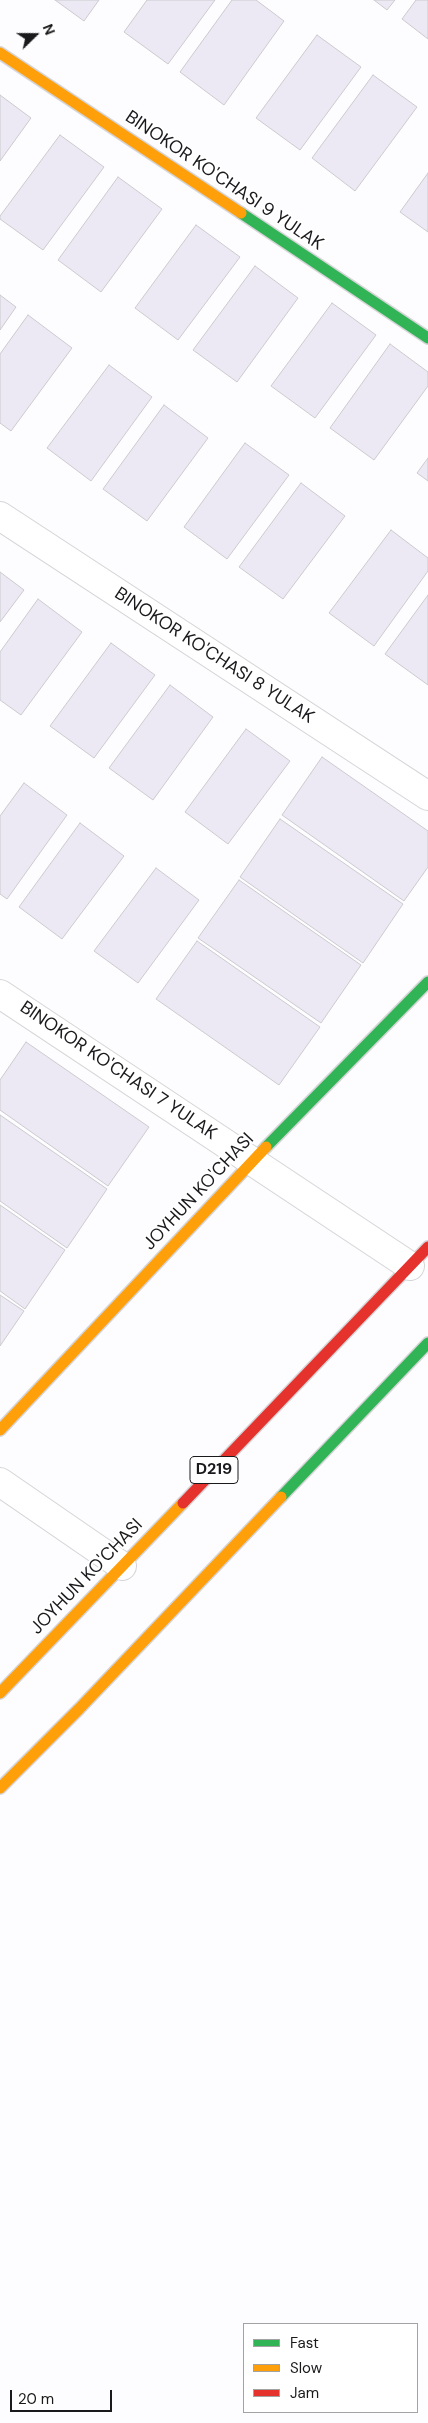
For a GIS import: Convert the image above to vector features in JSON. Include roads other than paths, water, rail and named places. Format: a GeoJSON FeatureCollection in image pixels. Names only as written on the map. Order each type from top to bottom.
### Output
{"type":"FeatureCollection","features":[{"type":"Feature","properties":{"kind":"main road","name":"BINOKOR KO'CHASI 9 YULAK"},"geometry":{"type":"LineString","coordinates":[[0,53],[428,338]]}},
{"type":"Feature","properties":{"kind":"main road","name":"JOYHUN KO'CHASI"},"geometry":{"type":"LineString","coordinates":[[0,1430],[252,1161],[428,982]]}},
{"type":"Feature","properties":{"kind":"main road","name":"JOYHUN KO'CHASI"},"geometry":{"type":"LineString","coordinates":[[0,1693],[419,1256]]}},
{"type":"Feature","properties":{"kind":"main road"},"geometry":{"type":"LineString","coordinates":[[0,1788],[79,1709],[428,1343]]}},
{"type":"Feature","properties":{"kind":"street","name":"BINOKOR KO'CHASI 8 YULAK"},"geometry":{"type":"LineString","coordinates":[[0,516],[428,796]]}},
{"type":"Feature","properties":{"kind":"street","name":"BINOKOR KO'CHASI 7 YULAK"},"geometry":{"type":"LineString","coordinates":[[0,994],[252,1161],[419,1256]]}},
{"type":"Feature","properties":{"kind":"street"},"geometry":{"type":"LineString","coordinates":[[0,1482],[122,1566]]}}]}
